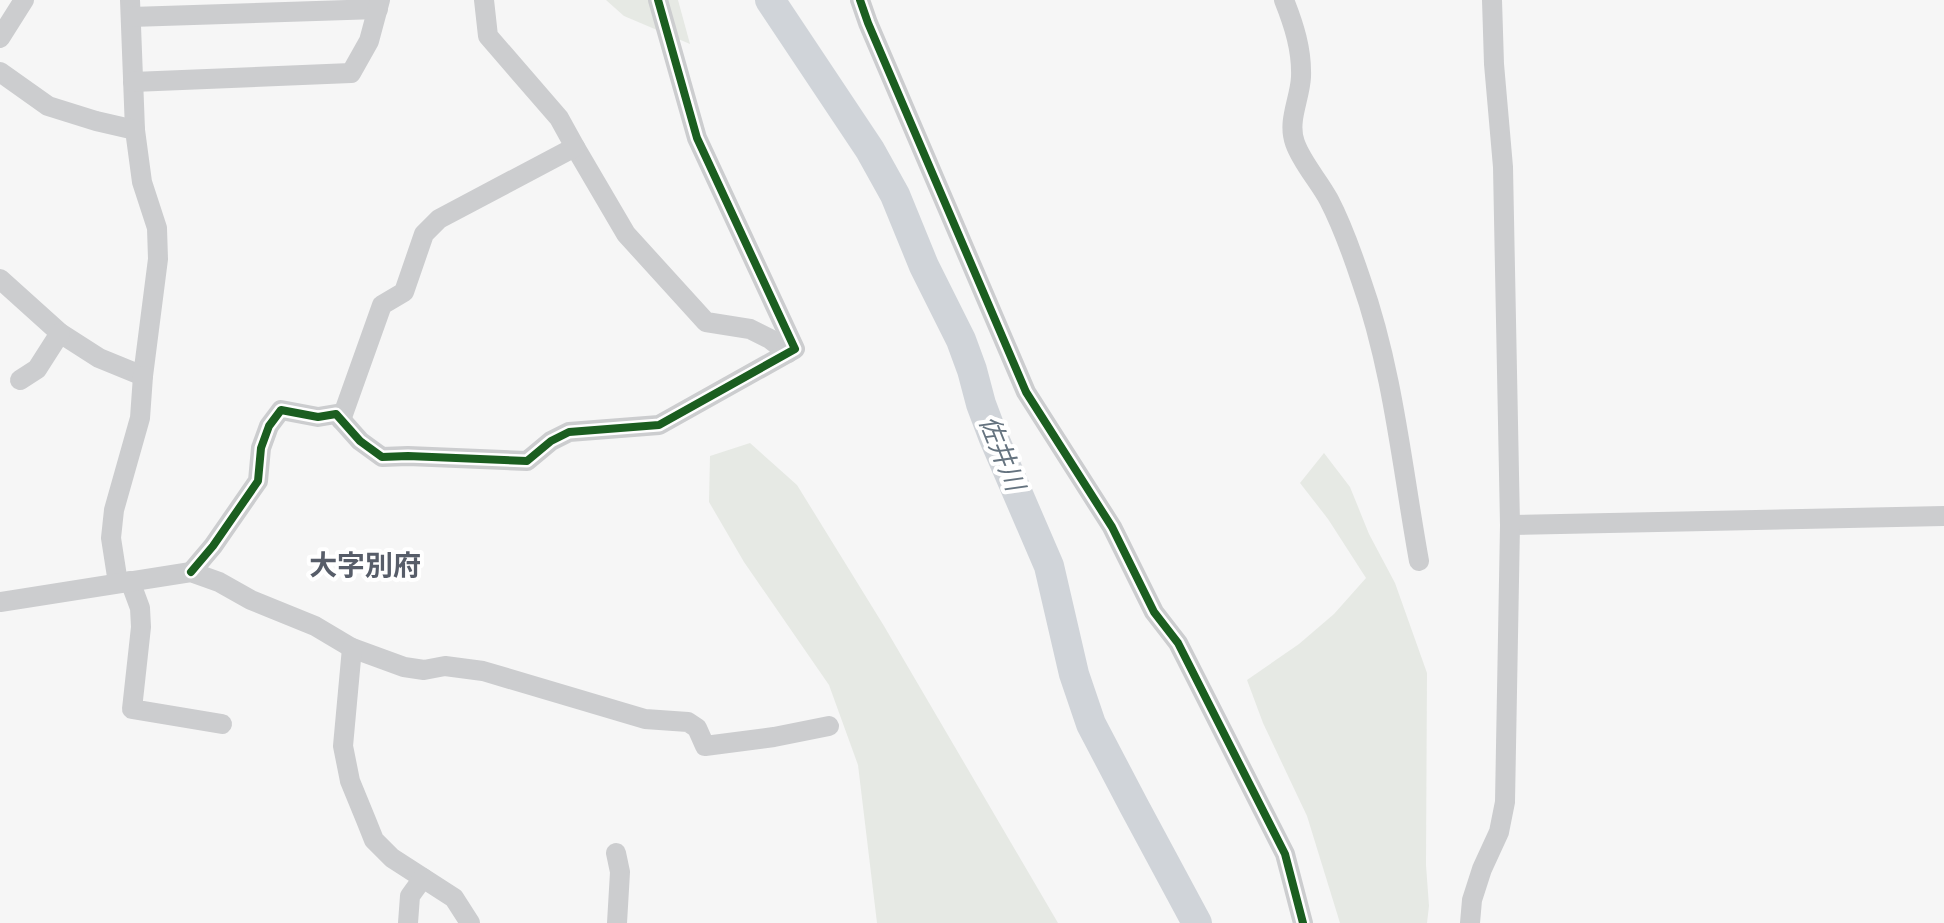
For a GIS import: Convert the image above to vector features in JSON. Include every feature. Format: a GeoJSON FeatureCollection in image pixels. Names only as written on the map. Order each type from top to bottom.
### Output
{"type":"FeatureCollection","features":[{"type":"Feature","properties":{"kind":"street"},"geometry":{"type":"LineString","coordinates":[[0,38],[24,0]]}},
{"type":"Feature","properties":{"kind":"street"},"geometry":{"type":"LineString","coordinates":[[484,0],[488,36],[559,118],[626,234],[706,322],[750,329],[788,353]]}},
{"type":"Feature","properties":{"kind":"street"},"geometry":{"type":"LineString","coordinates":[[191,572],[258,481],[261,448],[269,426],[281,410],[318,417],[336,414],[360,441],[382,457],[527,461],[551,441],[569,432],[659,425],[795,349],[697,138],[658,0]]}},
{"type":"Feature","properties":{"kind":"street"},"geometry":{"type":"LineString","coordinates":[[860,0],[1026,392],[1112,527],[1154,612],[1178,643],[1285,854],[1303,923]]}},
{"type":"Feature","properties":{"kind":"street"},"geometry":{"type":"LineString","coordinates":[[1284,0],[1300,51],[1300,95],[1292,128],[1294,142],[1330,203],[1362,281],[1383,357],[1419,561]]}},
{"type":"Feature","properties":{"kind":"street"},"geometry":{"type":"LineString","coordinates":[[1470,923],[1472,900],[1499,832],[1505,802],[1510,525],[1503,167],[1492,0]]}},
{"type":"Feature","properties":{"kind":"street"},"geometry":{"type":"LineString","coordinates":[[133,82],[351,73],[369,41],[379,4],[131,8],[133,82],[135,130],[142,182],[157,228],[158,259],[140,418],[114,510],[111,538],[124,582],[140,608],[141,627],[132,709],[222,724]]}},
{"type":"Feature","properties":{"kind":"street"},"geometry":{"type":"LineString","coordinates":[[0,72],[48,106],[135,130]]}},
{"type":"Feature","properties":{"kind":"street"},"geometry":{"type":"LineString","coordinates":[[341,420],[382,305],[404,292],[424,234],[439,219],[575,147]]}},
{"type":"Feature","properties":{"kind":"street"},"geometry":{"type":"LineString","coordinates":[[0,279],[60,333],[99,358],[143,376]]}},
{"type":"Feature","properties":{"kind":"street"},"geometry":{"type":"LineString","coordinates":[[20,380],[37,369],[60,333]]}},
{"type":"Feature","properties":{"kind":"street"},"geometry":{"type":"LineString","coordinates":[[1510,525],[1944,516]]}},
{"type":"Feature","properties":{"kind":"street"},"geometry":{"type":"LineString","coordinates":[[0,602],[191,572],[315,626],[352,648],[404,667],[424,670],[445,666],[483,671],[645,719],[688,722],[697,728],[705,746],[829,726]]}},
{"type":"Feature","properties":{"kind":"street"},"geometry":{"type":"LineString","coordinates":[[352,648],[343,746],[350,781],[374,840],[392,858],[454,898],[470,923]]}},
{"type":"Feature","properties":{"kind":"street"},"geometry":{"type":"LineString","coordinates":[[616,853],[620,872],[617,923]]}},
{"type":"Feature","properties":{"kind":"street"},"geometry":{"type":"LineString","coordinates":[[408,923],[410,896],[423,878]]}},
{"type":"Feature","properties":{"kind":"shaded area"},"geometry":{"type":"Polygon","coordinates":[[[606,0],[678,0],[690,44],[624,16],[606,0]]]}},
{"type":"Feature","properties":{"kind":"shaded area"},"geometry":{"type":"Polygon","coordinates":[[[750,443],[797,485],[884,626],[1058,923],[877,923],[858,765],[829,685],[744,562],[709,502],[710,456],[750,443]]]}},
{"type":"Feature","properties":{"kind":"shaded area"},"geometry":{"type":"Polygon","coordinates":[[[1324,453],[1350,487],[1369,534],[1395,583],[1427,673],[1427,923],[1340,923],[1307,816],[1263,723],[1247,680],[1299,644],[1334,614],[1366,578],[1328,519],[1300,483],[1324,453]]]}},
{"type":"Feature","properties":{"kind":"waterway","name":"佐井川"},"geometry":{"type":"LineString","coordinates":[[770,0],[870,150],[895,195],[924,266],[961,340],[993,436],[1049,566],[1074,674],[1091,724],[1197,923]]}},
{"type":"Feature","properties":{"kind":"cycle path"},"geometry":{"type":"LineString","coordinates":[[191,572],[258,481],[261,448],[269,426],[281,410],[318,417],[336,414],[360,441],[382,457],[527,461],[551,441],[569,432],[659,425],[795,349],[697,138],[658,0]]}},
{"type":"Feature","properties":{"kind":"cycle path"},"geometry":{"type":"LineString","coordinates":[[860,0],[1026,392],[1112,527],[1154,612],[1178,643],[1285,854],[1303,923]]}},
{"type":"Feature","properties":{"kind":"district","name":"大字別府"},"geometry":{"type":"Point","coordinates":[365,565]}}]}
